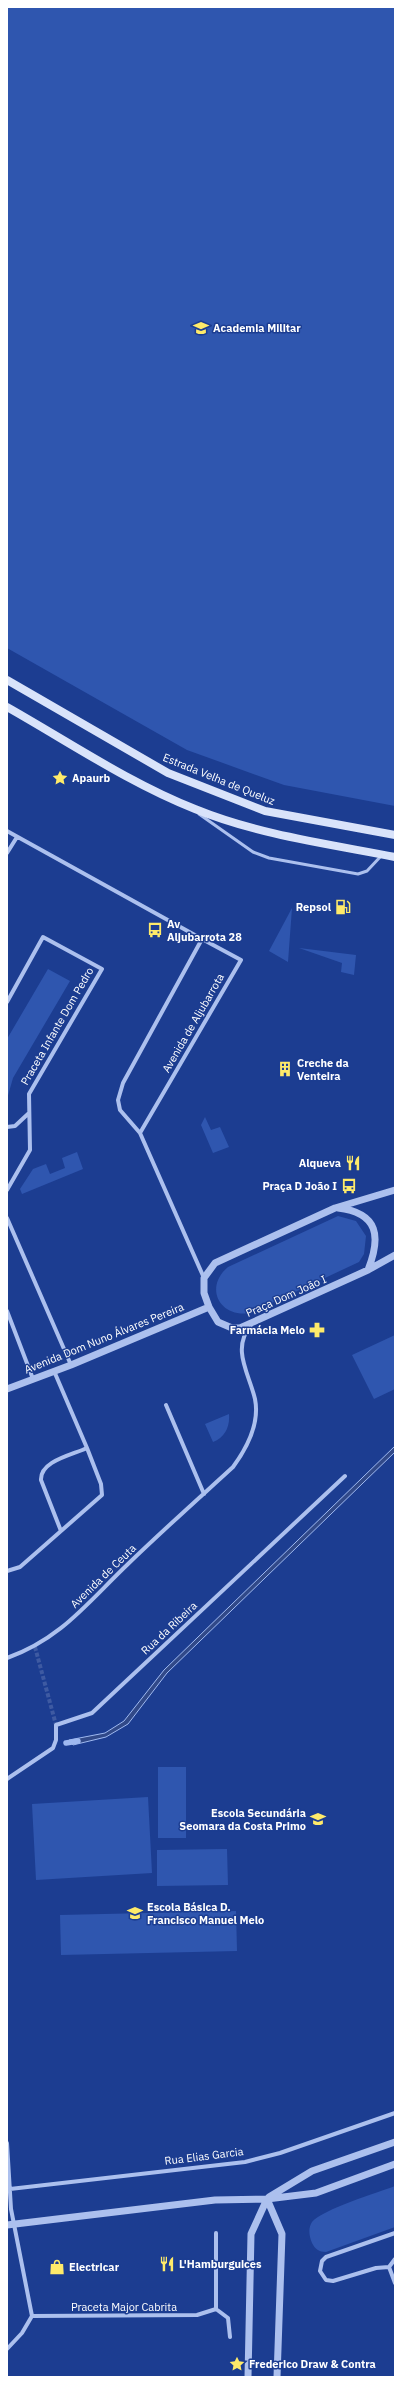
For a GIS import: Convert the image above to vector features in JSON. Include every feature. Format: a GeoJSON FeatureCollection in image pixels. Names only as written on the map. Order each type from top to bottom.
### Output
{"type":"FeatureCollection","features":[{"type":"Feature","properties":{"kind":"main road","name":"Estrada Velha de Queluz"},"geometry":{"type":"LineString","coordinates":[[7,680],[168,773],[265,811],[395,835]]}},
{"type":"Feature","properties":{"kind":"main road"},"geometry":{"type":"LineString","coordinates":[[7,707],[156,792],[188,806],[260,831],[395,857]]}},
{"type":"Feature","properties":{"kind":"street","name":"Avenida de Aljubarrota"},"geometry":{"type":"LineString","coordinates":[[7,831],[241,960],[140,1133]]}},
{"type":"Feature","properties":{"kind":"street"},"geometry":{"type":"LineString","coordinates":[[7,853],[17,837]]}},
{"type":"Feature","properties":{"kind":"street","name":"Praceta Infante Dom Pedro"},"geometry":{"type":"LineString","coordinates":[[7,1002],[44,937],[102,969],[29,1094],[30,1150],[7,1190]]}},
{"type":"Feature","properties":{"kind":"street"},"geometry":{"type":"LineString","coordinates":[[202,939],[123,1083],[118,1100],[120,1110],[140,1133],[204,1278],[215,1264],[227,1257],[335,1208],[395,1190]]}},
{"type":"Feature","properties":{"kind":"street"},"geometry":{"type":"LineString","coordinates":[[7,1127],[15,1126],[30,1112]]}},
{"type":"Feature","properties":{"kind":"street"},"geometry":{"type":"LineString","coordinates":[[335,1208],[353,1210],[368,1218],[374,1228],[377,1238],[376,1250],[368,1270]]}},
{"type":"Feature","properties":{"kind":"street"},"geometry":{"type":"LineString","coordinates":[[7,1218],[71,1365]]}},
{"type":"Feature","properties":{"kind":"street","name":"Praça Dom João I"},"geometry":{"type":"LineString","coordinates":[[204,1278],[204,1293],[209,1307],[218,1322],[224,1326],[240,1328],[251,1325],[368,1270],[395,1255]]}},
{"type":"Feature","properties":{"kind":"street","name":"Avenida Dom Nuno Álvares Pereira"},"geometry":{"type":"LineString","coordinates":[[7,1389],[71,1365],[209,1307]]}},
{"type":"Feature","properties":{"kind":"street"},"geometry":{"type":"LineString","coordinates":[[7,1311],[33,1379]]}},
{"type":"Feature","properties":{"kind":"street","name":"Avenida de Ceuta"},"geometry":{"type":"LineString","coordinates":[[7,1658],[35,1647],[57,1633],[127,1565],[233,1467],[245,1450],[252,1434],[256,1417],[255,1400],[243,1361],[241,1346],[242,1335],[251,1325]]}},
{"type":"Feature","properties":{"kind":"street"},"geometry":{"type":"LineString","coordinates":[[7,1571],[20,1567],[102,1495],[101,1484],[54,1371]]}},
{"type":"Feature","properties":{"kind":"street"},"geometry":{"type":"LineString","coordinates":[[166,1404],[204,1494]]}},
{"type":"Feature","properties":{"kind":"street"},"geometry":{"type":"LineString","coordinates":[[61,1531],[41,1480],[41,1473],[45,1466],[87,1448]]}},
{"type":"Feature","properties":{"kind":"street","name":"Rua da Ribeira"},"geometry":{"type":"LineString","coordinates":[[7,1779],[52,1748],[56,1740],[56,1725],[92,1713],[345,1476]]}},
{"type":"Feature","properties":{"kind":"street","name":"Rua Elias Garcia"},"geometry":{"type":"LineString","coordinates":[[10,2189],[245,2162],[280,2153],[395,2113]]}},
{"type":"Feature","properties":{"kind":"street"},"geometry":{"type":"LineString","coordinates":[[248,2377],[251,2234],[267,2198],[312,2171],[395,2142]]}},
{"type":"Feature","properties":{"kind":"street"},"geometry":{"type":"LineString","coordinates":[[7,2143],[11,2224],[32,2316],[22,2333],[7,2349]]}},
{"type":"Feature","properties":{"kind":"street"},"geometry":{"type":"LineString","coordinates":[[11,2224],[215,2200],[267,2198],[316,2193],[395,2164]]}},
{"type":"Feature","properties":{"kind":"street"},"geometry":{"type":"LineString","coordinates":[[267,2198],[282,2234],[277,2377]]}},
{"type":"Feature","properties":{"kind":"street"},"geometry":{"type":"LineString","coordinates":[[216,2233],[216,2309],[228,2318],[230,2337]]}},
{"type":"Feature","properties":{"kind":"street"},"geometry":{"type":"LineString","coordinates":[[395,2233],[326,2257],[322,2261],[320,2271],[326,2280],[332,2281],[376,2268],[389,2267],[395,2259]]}},
{"type":"Feature","properties":{"kind":"street"},"geometry":{"type":"LineString","coordinates":[[389,2267],[395,2283]]}},
{"type":"Feature","properties":{"kind":"street","name":"Praceta Major Cabrita"},"geometry":{"type":"LineString","coordinates":[[32,2316],[197,2315],[216,2309]]}},
{"type":"Feature","properties":{"kind":"lane"},"geometry":{"type":"LineString","coordinates":[[188,806],[253,852],[269,858],[358,874],[367,871],[382,855]]}},
{"type":"Feature","properties":{"kind":"shaded area","name":"Academia Militar"},"geometry":{"type":"Polygon","coordinates":[[[7,7],[395,7],[395,806],[284,785],[187,750],[7,648],[7,7]]]}},
{"type":"Feature","properties":{"kind":"shaded area"},"geometry":{"type":"Polygon","coordinates":[[[292,908],[288,962],[269,951],[292,908]]]}},
{"type":"Feature","properties":{"kind":"shaded area"},"geometry":{"type":"Polygon","coordinates":[[[299,948],[356,955],[354,975],[341,972],[342,963],[299,948]]]}},
{"type":"Feature","properties":{"kind":"shaded area"},"geometry":{"type":"Polygon","coordinates":[[[48,969],[70,981],[13,1078],[7,1099],[7,1039],[48,969]]]}},
{"type":"Feature","properties":{"kind":"shaded area"},"geometry":{"type":"Polygon","coordinates":[[[205,1117],[211,1130],[220,1127],[229,1147],[213,1153],[201,1125],[205,1117]]]}},
{"type":"Feature","properties":{"kind":"shaded area"},"geometry":{"type":"Polygon","coordinates":[[[77,1152],[83,1169],[22,1194],[20,1189],[33,1169],[46,1164],[50,1174],[65,1168],[62,1158],[77,1152]]]}},
{"type":"Feature","properties":{"kind":"shaded area"},"geometry":{"type":"Polygon","coordinates":[[[338,1216],[356,1221],[366,1236],[364,1254],[359,1262],[250,1313],[230,1311],[223,1306],[218,1299],[216,1292],[217,1283],[221,1275],[228,1267],[338,1216]]]}},
{"type":"Feature","properties":{"kind":"shaded area"},"geometry":{"type":"Polygon","coordinates":[[[395,1335],[395,1389],[374,1399],[352,1355],[395,1335]]]}},
{"type":"Feature","properties":{"kind":"shaded area"},"geometry":{"type":"Polygon","coordinates":[[[229,1414],[229,1423],[226,1431],[221,1437],[213,1442],[205,1424],[229,1414]]]}},
{"type":"Feature","properties":{"kind":"shaded area"},"geometry":{"type":"Polygon","coordinates":[[[395,1446],[395,1452],[167,1673],[128,1724],[106,1737],[73,1745],[69,1740],[105,1733],[124,1721],[164,1670],[395,1446]]]}},
{"type":"Feature","properties":{"kind":"shaded area"},"geometry":{"type":"Polygon","coordinates":[[[158,1767],[186,1767],[186,1838],[158,1838],[158,1767]]]}},
{"type":"Feature","properties":{"kind":"shaded area"},"geometry":{"type":"Polygon","coordinates":[[[148,1797],[152,1873],[36,1880],[32,1804],[148,1797]]]}},
{"type":"Feature","properties":{"kind":"shaded area"},"geometry":{"type":"Polygon","coordinates":[[[227,1849],[228,1885],[157,1886],[157,1850],[227,1849]]]}},
{"type":"Feature","properties":{"kind":"shaded area"},"geometry":{"type":"Polygon","coordinates":[[[236,1911],[237,1951],[61,1955],[60,1915],[236,1911]]]}},
{"type":"Feature","properties":{"kind":"shaded area"},"geometry":{"type":"Polygon","coordinates":[[[395,2186],[395,2227],[326,2252],[319,2251],[314,2247],[310,2238],[309,2229],[312,2222],[318,2217],[338,2207],[395,2186]]]}},
{"type":"Feature","properties":{"kind":"waterway"},"geometry":{"type":"LineString","coordinates":[[66,1743],[78,1741]]}},
{"type":"Feature","properties":{"kind":"tunnel"},"geometry":{"type":"LineString","coordinates":[[35,1647],[56,1725]]}},
{"type":"Feature","properties":{"kind":"place","name":"Academia Militar"},"geometry":{"type":"Point","coordinates":[201,328]}},
{"type":"Feature","properties":{"kind":"place","name":"Apaurb"},"geometry":{"type":"Point","coordinates":[60,778]}},
{"type":"Feature","properties":{"kind":"place","name":"Repsol"},"geometry":{"type":"Point","coordinates":[343,907]}},
{"type":"Feature","properties":{"kind":"place","name":"Av Aljubarrota 28"},"geometry":{"type":"Point","coordinates":[155,930]}},
{"type":"Feature","properties":{"kind":"place","name":"Creche da Venteira"},"geometry":{"type":"Point","coordinates":[285,1069]}},
{"type":"Feature","properties":{"kind":"place","name":"Alqueva"},"geometry":{"type":"Point","coordinates":[353,1163]}},
{"type":"Feature","properties":{"kind":"place","name":"Praça D João I"},"geometry":{"type":"Point","coordinates":[349,1186]}},
{"type":"Feature","properties":{"kind":"place","name":"Farmácia Melo"},"geometry":{"type":"Point","coordinates":[317,1330]}},
{"type":"Feature","properties":{"kind":"place","name":"Escola Secundária Seomara da Costa Primo"},"geometry":{"type":"Point","coordinates":[318,1819]}},
{"type":"Feature","properties":{"kind":"place","name":"Escola Básica D. Francisco Manuel Melo"},"geometry":{"type":"Point","coordinates":[135,1913]}},
{"type":"Feature","properties":{"kind":"place","name":"L'Hamburguices"},"geometry":{"type":"Point","coordinates":[167,2264]}},
{"type":"Feature","properties":{"kind":"place","name":"Electricar"},"geometry":{"type":"Point","coordinates":[57,2267]}},
{"type":"Feature","properties":{"kind":"place","name":"Frederico Draw & Contra"},"geometry":{"type":"Point","coordinates":[237,2364]}}]}
